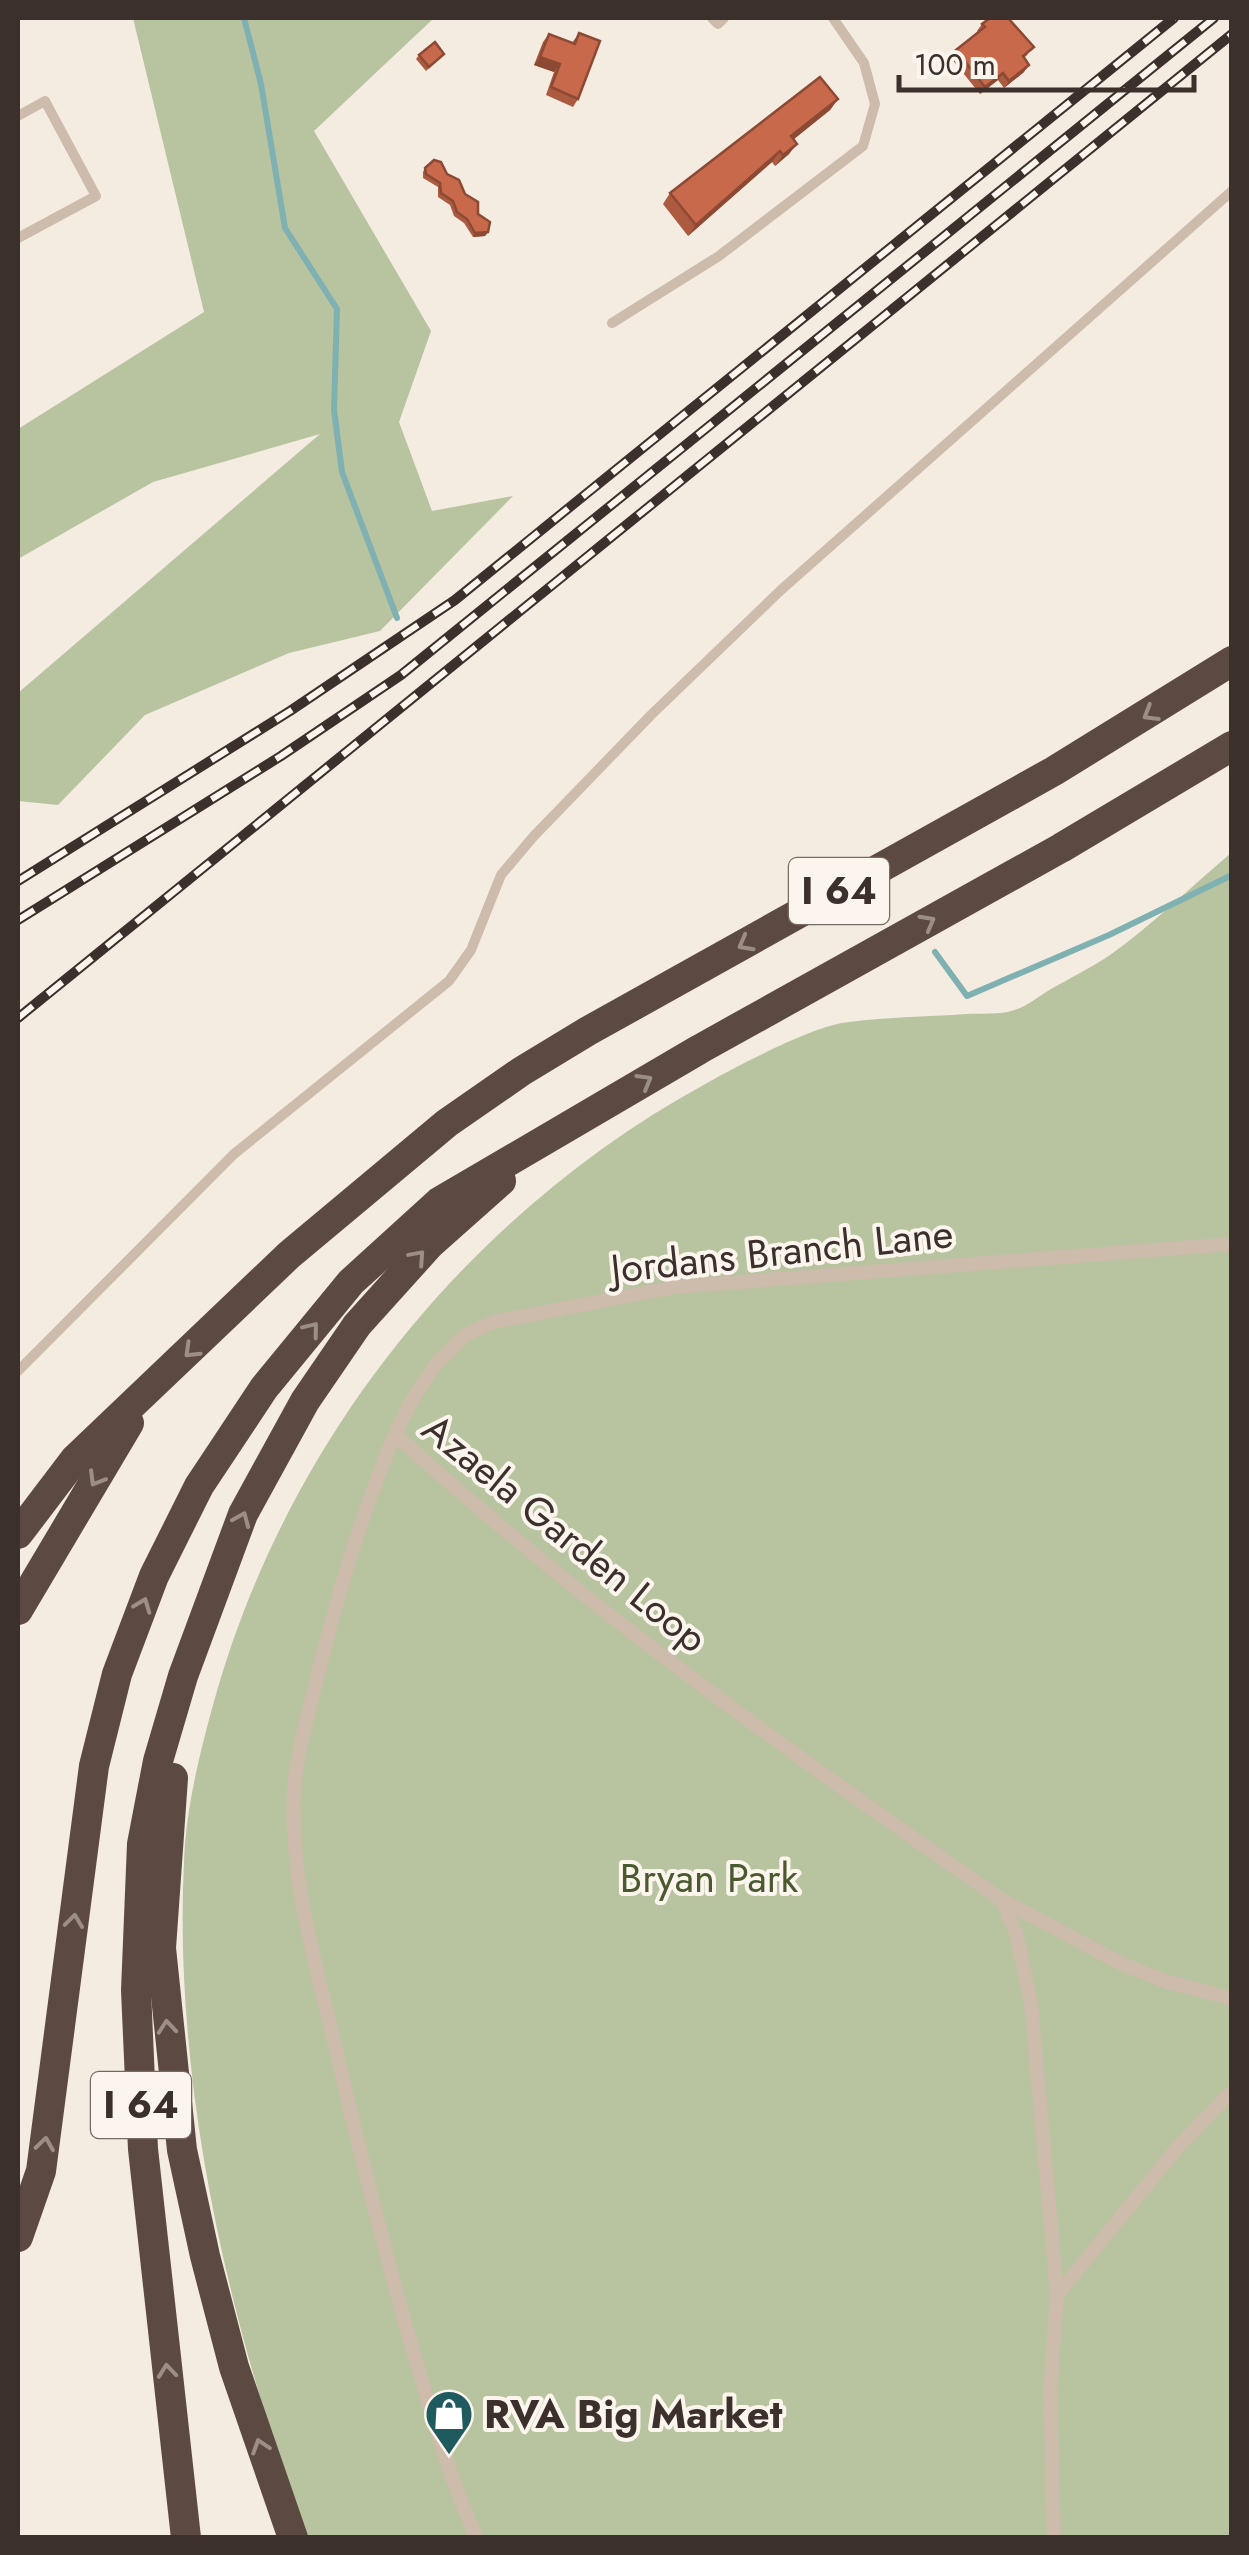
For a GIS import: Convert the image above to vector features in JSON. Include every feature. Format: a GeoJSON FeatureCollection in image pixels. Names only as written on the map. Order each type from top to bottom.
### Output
{"type":"FeatureCollection","features":[{"type":"Feature","properties":{"kind":"highway","name":"I 64"},"geometry":{"type":"LineString","coordinates":[[18,1610],[146,1395],[289,1255],[447,1123],[522,1071],[1054,771],[1232,662]]}},
{"type":"Feature","properties":{"kind":"highway","name":"I 64"},"geometry":{"type":"LineString","coordinates":[[186,2538],[142,2149],[136,1990],[142,1844],[158,1760],[183,1676],[243,1514],[316,1386],[358,1325],[430,1244],[560,1129],[1060,848],[1232,746]]}},
{"type":"Feature","properties":{"kind":"highway"},"geometry":{"type":"LineString","coordinates":[[18,2237],[41,2172],[94,1766],[117,1674],[154,1576],[199,1486],[264,1388],[351,1282],[440,1202],[560,1129]]}},
{"type":"Feature","properties":{"kind":"highway"},"geometry":{"type":"LineString","coordinates":[[18,1534],[75,1459],[146,1395]]}},
{"type":"Feature","properties":{"kind":"highway"},"geometry":{"type":"LineString","coordinates":[[183,1676],[161,1948],[182,2150],[204,2256],[234,2367],[293,2538]]}},
{"type":"Feature","properties":{"kind":"street","name":"Jordans Branch Lane"},"geometry":{"type":"LineString","coordinates":[[395,1434],[435,1365],[465,1336],[493,1322],[675,1288],[1232,1244]]}},
{"type":"Feature","properties":{"kind":"street","name":"Azaela Garden Loop"},"geometry":{"type":"LineString","coordinates":[[477,2538],[456,2495],[408,2337],[297,1880],[294,1804],[302,1740],[339,1585],[366,1500],[395,1434],[596,1603],[820,1774],[1002,1900],[1120,1963],[1162,1980],[1232,1998]]}},
{"type":"Feature","properties":{"kind":"street"},"geometry":{"type":"LineString","coordinates":[[1002,1900],[1016,1933],[1031,2003],[1056,2296],[1050,2391],[1054,2538]]}},
{"type":"Feature","properties":{"kind":"street"},"geometry":{"type":"LineString","coordinates":[[1056,2296],[1178,2147],[1232,2091]]}},
{"type":"Feature","properties":{"kind":"lane"},"geometry":{"type":"LineString","coordinates":[[712,18],[718,24],[724,18]]}},
{"type":"Feature","properties":{"kind":"lane"},"geometry":{"type":"LineString","coordinates":[[612,323],[718,256],[864,146],[875,104],[864,63],[833,18]]}},
{"type":"Feature","properties":{"kind":"lane"},"geometry":{"type":"LineString","coordinates":[[18,116],[46,101],[96,196],[18,238]]}},
{"type":"Feature","properties":{"kind":"lane"},"geometry":{"type":"LineString","coordinates":[[18,1372],[234,1154],[449,981],[472,950],[484,911],[502,875],[533,836],[651,714],[796,577],[1232,191]]}},
{"type":"Feature","properties":{"kind":"green space"},"geometry":{"type":"Polygon","coordinates":[[[133,18],[434,18],[314,131],[431,331],[399,422],[432,511],[513,496],[380,631],[289,653],[145,715],[58,805],[18,801],[18,693],[320,434],[153,482],[18,559],[18,429],[204,312],[133,18]]]}},
{"type":"Feature","properties":{"kind":"green space","name":"Bryan Park"},"geometry":{"type":"Polygon","coordinates":[[[1231,853],[1231,2537],[308,2538],[254,2376],[212,2205],[188,2032],[183,1946],[185,1841],[203,1744],[245,1608],[287,1515],[338,1427],[397,1344],[464,1268],[539,1198],[620,1137],[737,1067],[828,1027],[872,1019],[1000,1013],[1021,1007],[1110,955],[1231,853]]]}},
{"type":"Feature","properties":{"kind":"building"},"geometry":{"type":"Polygon","coordinates":[[[990,18],[1008,18],[1034,47],[1023,56],[1029,65],[1009,81],[1003,73],[985,87],[956,50],[985,27],[982,24],[990,18]]]}},
{"type":"Feature","properties":{"kind":"building"},"geometry":{"type":"Polygon","coordinates":[[[579,33],[600,41],[578,99],[551,87],[560,64],[540,57],[549,34],[575,44],[579,33]]]}},
{"type":"Feature","properties":{"kind":"building"},"geometry":{"type":"Polygon","coordinates":[[[435,42],[444,54],[429,67],[419,55],[435,42]]]}},
{"type":"Feature","properties":{"kind":"building"},"geometry":{"type":"Polygon","coordinates":[[[820,77],[838,99],[791,136],[797,144],[783,155],[780,151],[696,225],[670,193],[820,77]]]}},
{"type":"Feature","properties":{"kind":"building"},"geometry":{"type":"Polygon","coordinates":[[[434,160],[441,162],[447,174],[459,180],[465,194],[478,202],[478,214],[490,222],[488,232],[475,233],[453,201],[441,193],[440,183],[426,174],[425,168],[434,160]]]}},
{"type":"Feature","properties":{"kind":"waterway"},"geometry":{"type":"LineString","coordinates":[[244,18],[261,84],[285,228],[337,309],[334,410],[342,472],[397,618]]}},
{"type":"Feature","properties":{"kind":"waterway"},"geometry":{"type":"LineString","coordinates":[[935,952],[967,996],[1109,935],[1232,875]]}},
{"type":"Feature","properties":{"kind":"railway"},"geometry":{"type":"LineString","coordinates":[[18,881],[290,711],[455,600],[1174,18]]}},
{"type":"Feature","properties":{"kind":"railway"},"geometry":{"type":"LineString","coordinates":[[18,920],[281,756],[401,675],[1214,18]]}},
{"type":"Feature","properties":{"kind":"railway"},"geometry":{"type":"LineString","coordinates":[[18,1018],[1232,34]]}},
{"type":"Feature","properties":{"kind":"place","name":"RVA Big Market"},"geometry":{"type":"Point","coordinates":[449,2456]}}]}
